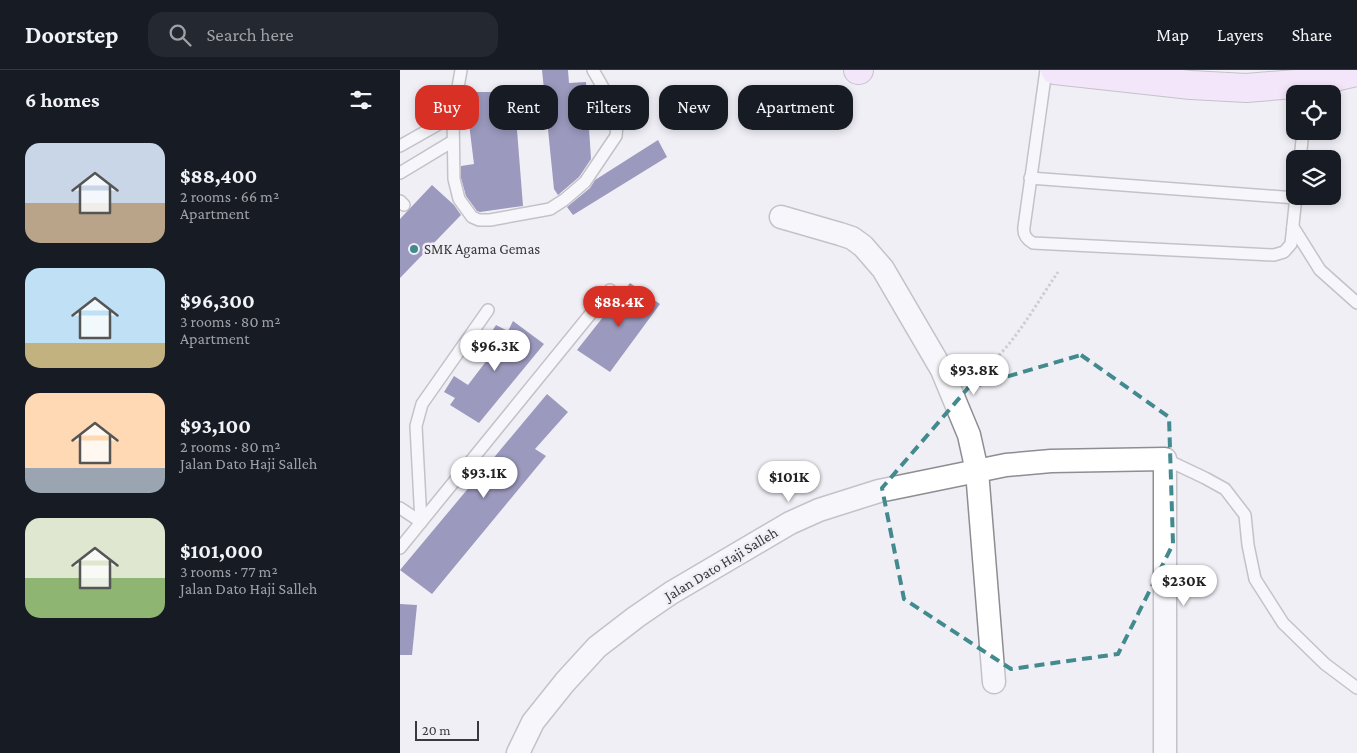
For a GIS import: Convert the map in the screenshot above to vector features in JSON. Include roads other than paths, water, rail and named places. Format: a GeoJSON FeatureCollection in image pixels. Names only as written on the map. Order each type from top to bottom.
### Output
{"type":"FeatureCollection","features":[{"type":"Feature","properties":{"kind":"street"},"geometry":{"type":"LineString","coordinates":[[1055,70],[1193,81],[1246,88],[1286,89]]}},
{"type":"Feature","properties":{"kind":"street"},"geometry":{"type":"LineString","coordinates":[[1320,85],[1357,72]]}},
{"type":"Feature","properties":{"kind":"street"},"geometry":{"type":"LineString","coordinates":[[781,217],[852,238],[872,255],[883,269],[942,370],[968,435],[977,472],[994,682]]}},
{"type":"Feature","properties":{"kind":"street"},"geometry":{"type":"LineString","coordinates":[[1165,459],[1165,753]]}},
{"type":"Feature","properties":{"kind":"street","name":"Jalan Dato Haji Salleh"},"geometry":{"type":"LineString","coordinates":[[518,753],[533,722],[565,682],[597,647],[671,593],[790,523],[819,510],[879,491],[1006,465],[1050,461],[1165,459]]}},
{"type":"Feature","properties":{"kind":"lane"},"geometry":{"type":"LineString","coordinates":[[458,85],[461,70]]}},
{"type":"Feature","properties":{"kind":"lane"},"geometry":{"type":"LineString","coordinates":[[453,130],[456,193],[472,217],[479,220],[490,220],[550,208],[564,200],[585,182],[616,136],[618,114],[593,70]]}},
{"type":"Feature","properties":{"kind":"lane"},"geometry":{"type":"LineString","coordinates":[[1046,70],[1023,232],[1028,240],[1033,243],[1274,255],[1284,252],[1291,244],[1295,205]]}},
{"type":"Feature","properties":{"kind":"lane"},"geometry":{"type":"LineString","coordinates":[[400,146],[428,130]]}},
{"type":"Feature","properties":{"kind":"lane"},"geometry":{"type":"LineString","coordinates":[[400,173],[453,141]]}},
{"type":"Feature","properties":{"kind":"lane"},"geometry":{"type":"LineString","coordinates":[[1030,178],[1286,196]]}},
{"type":"Feature","properties":{"kind":"lane"},"geometry":{"type":"LineString","coordinates":[[1293,226],[1320,270],[1357,303]]}},
{"type":"Feature","properties":{"kind":"lane"},"geometry":{"type":"LineString","coordinates":[[400,548],[610,290]]}},
{"type":"Feature","properties":{"kind":"lane"},"geometry":{"type":"LineString","coordinates":[[421,522],[416,426],[419,413],[422,404],[488,310]]}},
{"type":"Feature","properties":{"kind":"lane"},"geometry":{"type":"LineString","coordinates":[[1165,459],[1225,489],[1245,515],[1248,545],[1256,579],[1283,623],[1324,664],[1357,688]]}},
{"type":"Feature","properties":{"kind":"lane"},"geometry":{"type":"LineString","coordinates":[[400,508],[421,522]]}},
{"type":"Feature","properties":{"kind":"place","name":"SMK Agama Gemas"},"geometry":{"type":"Point","coordinates":[414,249]}}]}
